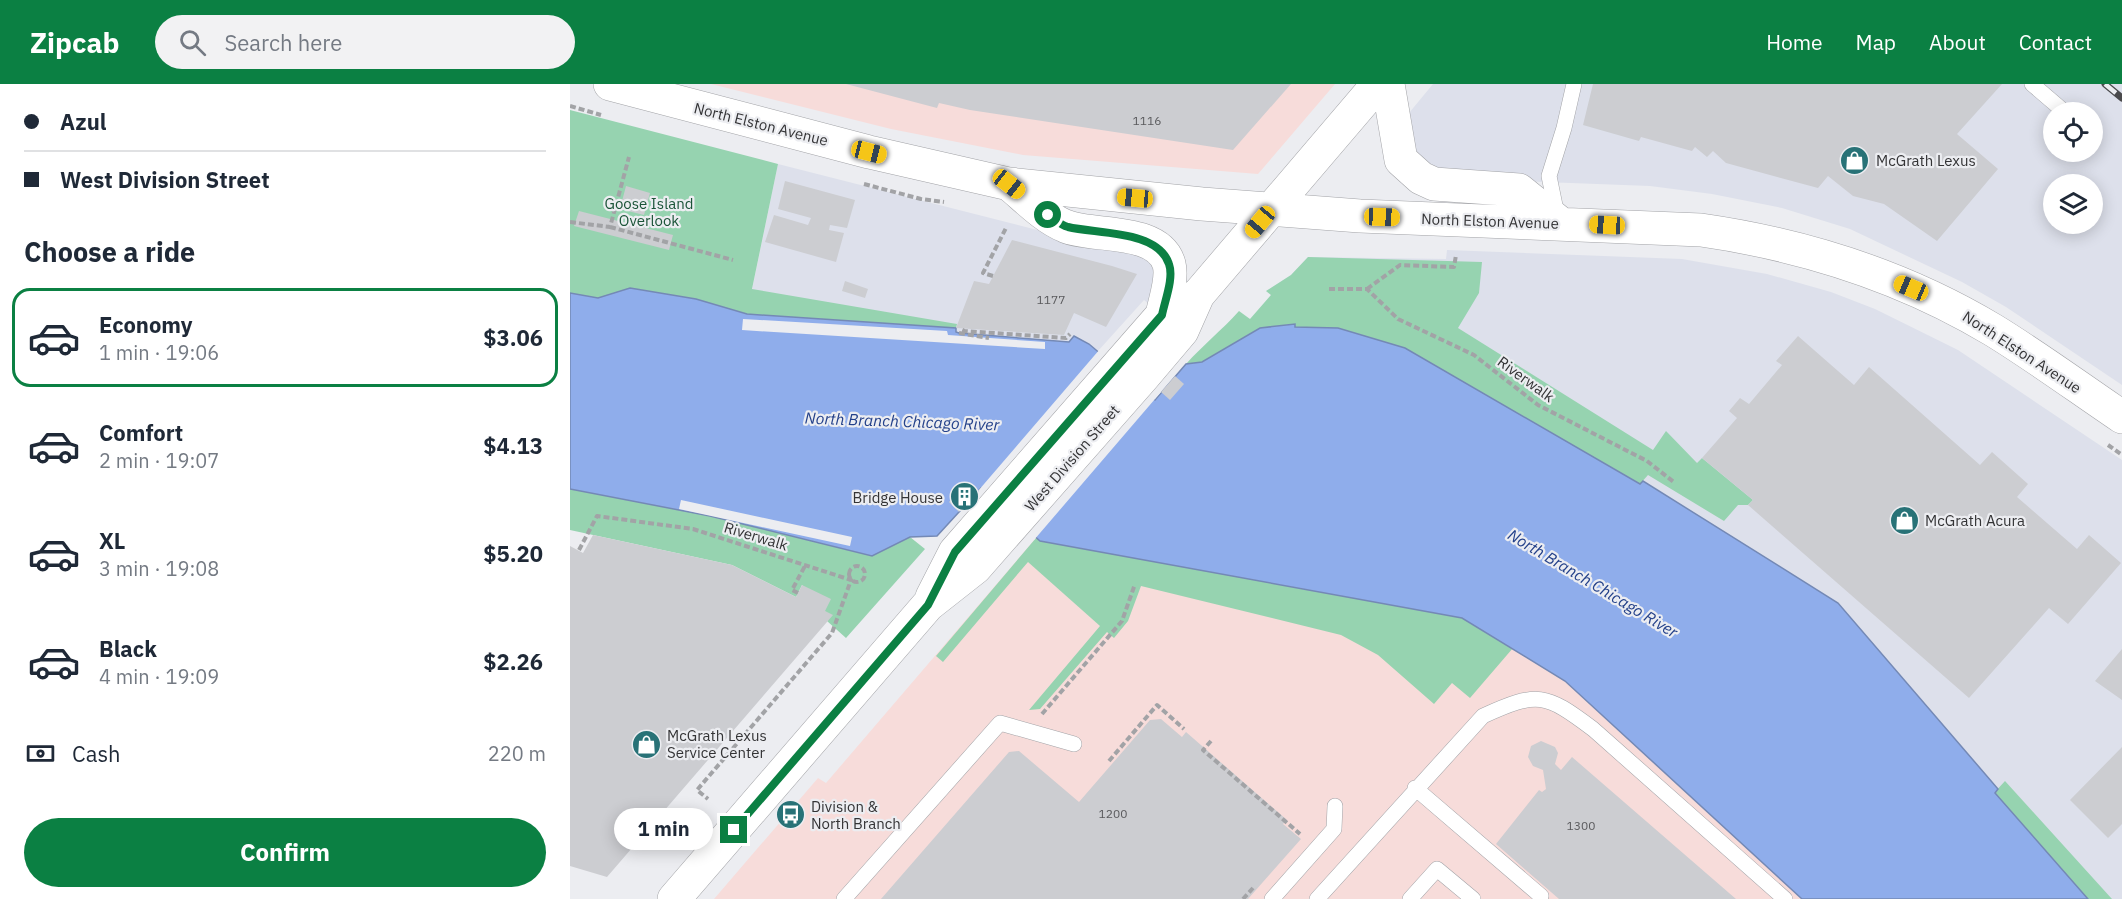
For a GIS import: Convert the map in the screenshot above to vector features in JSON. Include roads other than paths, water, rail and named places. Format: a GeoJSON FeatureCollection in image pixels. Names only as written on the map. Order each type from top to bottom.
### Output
{"type":"FeatureCollection","features":[{"type":"Feature","properties":{"kind":"main road","name":"North Elston Avenue"},"geometry":{"type":"LineString","coordinates":[[610,84],[858,149],[1009,184],[1271,210],[1701,230],[1758,238],[1849,263],[1933,298],[1994,330],[2112,429]]}},
{"type":"Feature","properties":{"kind":"main road","name":"West Division Street"},"geometry":{"type":"LineString","coordinates":[[674,899],[928,605],[975,568],[1005,514],[1133,368],[1182,331],[1198,295],[1378,84]]}},
{"type":"Feature","properties":{"kind":"main road"},"geometry":{"type":"LineString","coordinates":[[1388,84],[1401,160],[1409,169],[1434,184],[1519,190],[1560,223]]}},
{"type":"Feature","properties":{"kind":"main road"},"geometry":{"type":"LineString","coordinates":[[1009,184],[1065,226],[1142,239],[1161,251],[1169,264],[1170,275],[1162,315]]}},
{"type":"Feature","properties":{"kind":"main road","name":"West Division Street"},"geometry":{"type":"LineString","coordinates":[[1133,368],[1162,315],[1198,295]]}},
{"type":"Feature","properties":{"kind":"lane"},"geometry":{"type":"LineString","coordinates":[[1560,223],[1549,176],[1564,128],[1574,84]]}},
{"type":"Feature","properties":{"kind":"lane"},"geometry":{"type":"LineString","coordinates":[[2032,84],[2053,102]]}},
{"type":"Feature","properties":{"kind":"lane"},"geometry":{"type":"LineString","coordinates":[[1317,899],[1415,788],[1483,716],[1519,699],[1541,699],[1562,706],[1593,729],[1785,899]]}},
{"type":"Feature","properties":{"kind":"lane"},"geometry":{"type":"LineString","coordinates":[[844,899],[1000,723],[1025,732],[1074,744]]}},
{"type":"Feature","properties":{"kind":"lane"},"geometry":{"type":"LineString","coordinates":[[1415,788],[1541,897],[1540,899]]}},
{"type":"Feature","properties":{"kind":"lane"},"geometry":{"type":"LineString","coordinates":[[1272,899],[1334,829],[1335,806]]}},
{"type":"Feature","properties":{"kind":"lane"},"geometry":{"type":"LineString","coordinates":[[1410,899],[1437,868],[1473,899]]}},
{"type":"Feature","properties":{"kind":"water","name":"North Branch Chicago River"},"geometry":{"type":"Polygon","coordinates":[[[630,288],[696,299],[747,314],[956,328],[956,332],[959,333],[1069,342],[1074,336],[1089,344],[1155,400],[1186,364],[1202,362],[1260,328],[1295,324],[1295,327],[1338,328],[1405,348],[1640,484],[1643,481],[1838,603],[1998,789],[1995,793],[2088,899],[1802,899],[1565,681],[1462,618],[1040,541],[981,488],[937,536],[910,537],[872,556],[710,516],[570,489],[570,293],[598,298],[630,288]]]}},
{"type":"Feature","properties":{"kind":"railway"},"geometry":{"type":"LineString","coordinates":[[2105,84],[2122,98]]}},
{"type":"Feature","properties":{"kind":"place","name":"McGrath Lexus"},"geometry":{"type":"Point","coordinates":[1855,160]}},
{"type":"Feature","properties":{"kind":"place","name":"Bridge House"},"geometry":{"type":"Point","coordinates":[964,497]}},
{"type":"Feature","properties":{"kind":"place","name":"McGrath Acura"},"geometry":{"type":"Point","coordinates":[1904,520]}},
{"type":"Feature","properties":{"kind":"place","name":"McGrath Lexus Service Center"},"geometry":{"type":"Point","coordinates":[646,744]}},
{"type":"Feature","properties":{"kind":"place","name":"Division & North Branch"},"geometry":{"type":"Point","coordinates":[790,815]}},
{"type":"Feature","properties":{"kind":"park label","name":"Goose Island Overlook"},"geometry":{"type":"Point","coordinates":[649,212]}}]}
